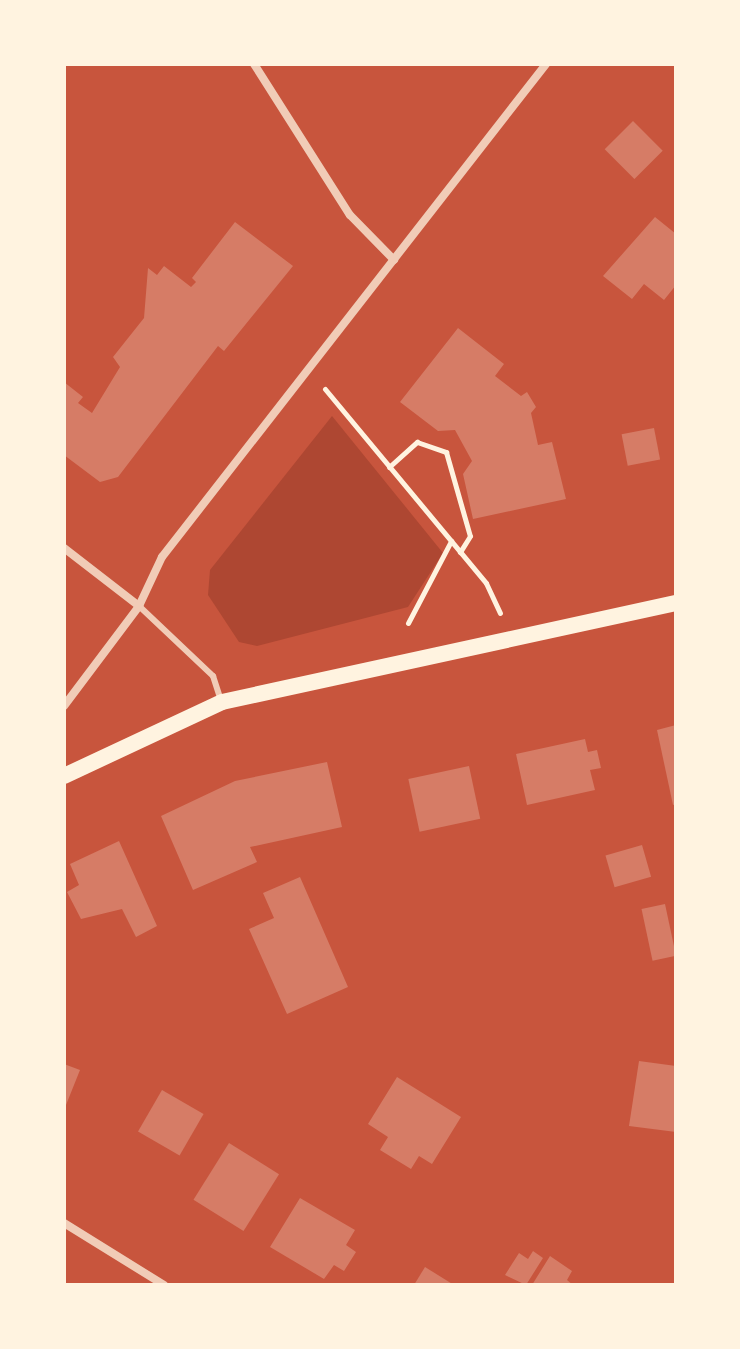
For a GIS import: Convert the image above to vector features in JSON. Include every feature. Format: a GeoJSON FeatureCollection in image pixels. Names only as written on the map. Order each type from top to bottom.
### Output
{"type":"FeatureCollection","features":[{"type":"Feature","properties":{"kind":"main road"},"geometry":{"type":"LineString","coordinates":[[64,776],[222,702],[676,603]]}},
{"type":"Feature","properties":{"kind":"street"},"geometry":{"type":"LineString","coordinates":[[254,64],[350,215],[394,260]]}},
{"type":"Feature","properties":{"kind":"street"},"geometry":{"type":"LineString","coordinates":[[64,706],[139,606],[162,557],[546,64]]}},
{"type":"Feature","properties":{"kind":"street"},"geometry":{"type":"LineString","coordinates":[[64,548],[139,606]]}},
{"type":"Feature","properties":{"kind":"street"},"geometry":{"type":"LineString","coordinates":[[64,1223],[164,1285]]}},
{"type":"Feature","properties":{"kind":"lane"},"geometry":{"type":"LineString","coordinates":[[139,606],[213,676],[222,702]]}},
{"type":"Feature","properties":{"kind":"path"},"geometry":{"type":"LineString","coordinates":[[309,369],[492,592],[511,640]]}},
{"type":"Feature","properties":{"kind":"path"},"geometry":{"type":"LineString","coordinates":[[389,467],[417,442],[446,452],[470,536],[460,552]]}},
{"type":"Feature","properties":{"kind":"path"},"geometry":{"type":"LineString","coordinates":[[408,623],[451,541]]}},
{"type":"Feature","properties":{"kind":"shaded area"},"geometry":{"type":"Polygon","coordinates":[[[332,416],[443,553],[408,607],[257,646],[239,642],[208,595],[210,570],[332,416]]]}},
{"type":"Feature","properties":{"kind":"building"},"geometry":{"type":"Polygon","coordinates":[[[633,121],[663,151],[634,179],[605,149],[633,121]]]}},
{"type":"Feature","properties":{"kind":"building"},"geometry":{"type":"Polygon","coordinates":[[[655,217],[676,234],[676,285],[664,300],[644,284],[632,299],[603,276],[655,217]]]}},
{"type":"Feature","properties":{"kind":"building"},"geometry":{"type":"Polygon","coordinates":[[[235,222],[293,266],[224,351],[218,346],[118,477],[100,482],[64,455],[64,382],[83,397],[78,403],[92,413],[120,367],[113,357],[144,318],[148,268],[157,275],[164,266],[191,287],[196,282],[192,278],[235,222]]]}},
{"type":"Feature","properties":{"kind":"building"},"geometry":{"type":"Polygon","coordinates":[[[458,328],[504,364],[495,376],[521,396],[527,392],[536,407],[531,413],[538,445],[552,442],[566,499],[473,519],[463,474],[472,461],[455,430],[438,431],[400,402],[458,328]]]}},
{"type":"Feature","properties":{"kind":"building"},"geometry":{"type":"Polygon","coordinates":[[[654,428],[660,459],[628,466],[622,434],[654,428]]]}},
{"type":"Feature","properties":{"kind":"building"},"geometry":{"type":"Polygon","coordinates":[[[676,725],[676,804],[673,805],[657,730],[676,725]]]}},
{"type":"Feature","properties":{"kind":"building"},"geometry":{"type":"Polygon","coordinates":[[[585,739],[588,752],[597,750],[601,768],[590,770],[595,790],[527,805],[516,754],[585,739]]]}},
{"type":"Feature","properties":{"kind":"building"},"geometry":{"type":"Polygon","coordinates":[[[327,762],[342,827],[250,847],[257,862],[193,890],[161,816],[235,781],[327,762]]]}},
{"type":"Feature","properties":{"kind":"building"},"geometry":{"type":"Polygon","coordinates":[[[469,766],[480,819],[420,832],[408,779],[469,766]]]}},
{"type":"Feature","properties":{"kind":"building"},"geometry":{"type":"Polygon","coordinates":[[[119,841],[157,926],[136,937],[122,909],[81,919],[67,892],[79,885],[70,864],[119,841]]]}},
{"type":"Feature","properties":{"kind":"building"},"geometry":{"type":"Polygon","coordinates":[[[642,845],[651,877],[615,887],[605,855],[642,845]]]}},
{"type":"Feature","properties":{"kind":"building"},"geometry":{"type":"Polygon","coordinates":[[[300,877],[348,987],[287,1014],[249,929],[274,918],[263,893],[300,877]]]}},
{"type":"Feature","properties":{"kind":"building"},"geometry":{"type":"Polygon","coordinates":[[[665,904],[676,956],[653,961],[642,909],[665,904]]]}},
{"type":"Feature","properties":{"kind":"building"},"geometry":{"type":"Polygon","coordinates":[[[639,1061],[676,1066],[676,1132],[629,1126],[639,1061]]]}},
{"type":"Feature","properties":{"kind":"building"},"geometry":{"type":"Polygon","coordinates":[[[64,1064],[80,1070],[64,1110],[64,1064]]]}},
{"type":"Feature","properties":{"kind":"building"},"geometry":{"type":"Polygon","coordinates":[[[397,1077],[461,1117],[432,1164],[419,1156],[411,1169],[380,1150],[388,1137],[368,1124],[397,1077]]]}},
{"type":"Feature","properties":{"kind":"building"},"geometry":{"type":"Polygon","coordinates":[[[162,1090],[204,1114],[180,1156],[138,1132],[162,1090]]]}},
{"type":"Feature","properties":{"kind":"building"},"geometry":{"type":"Polygon","coordinates":[[[229,1143],[279,1174],[244,1231],[193,1200],[229,1143]]]}},
{"type":"Feature","properties":{"kind":"building"},"geometry":{"type":"Polygon","coordinates":[[[300,1198],[355,1230],[346,1245],[356,1252],[344,1271],[334,1265],[324,1279],[270,1247],[300,1198]]]}},
{"type":"Feature","properties":{"kind":"building"},"geometry":{"type":"Polygon","coordinates":[[[533,1251],[543,1258],[526,1285],[505,1275],[519,1253],[528,1259],[533,1251]]]}},
{"type":"Feature","properties":{"kind":"building"},"geometry":{"type":"Polygon","coordinates":[[[550,1256],[572,1271],[567,1280],[573,1285],[532,1285],[550,1256]]]}},
{"type":"Feature","properties":{"kind":"building"},"geometry":{"type":"Polygon","coordinates":[[[425,1267],[454,1285],[414,1285],[425,1267]]]}}]}
